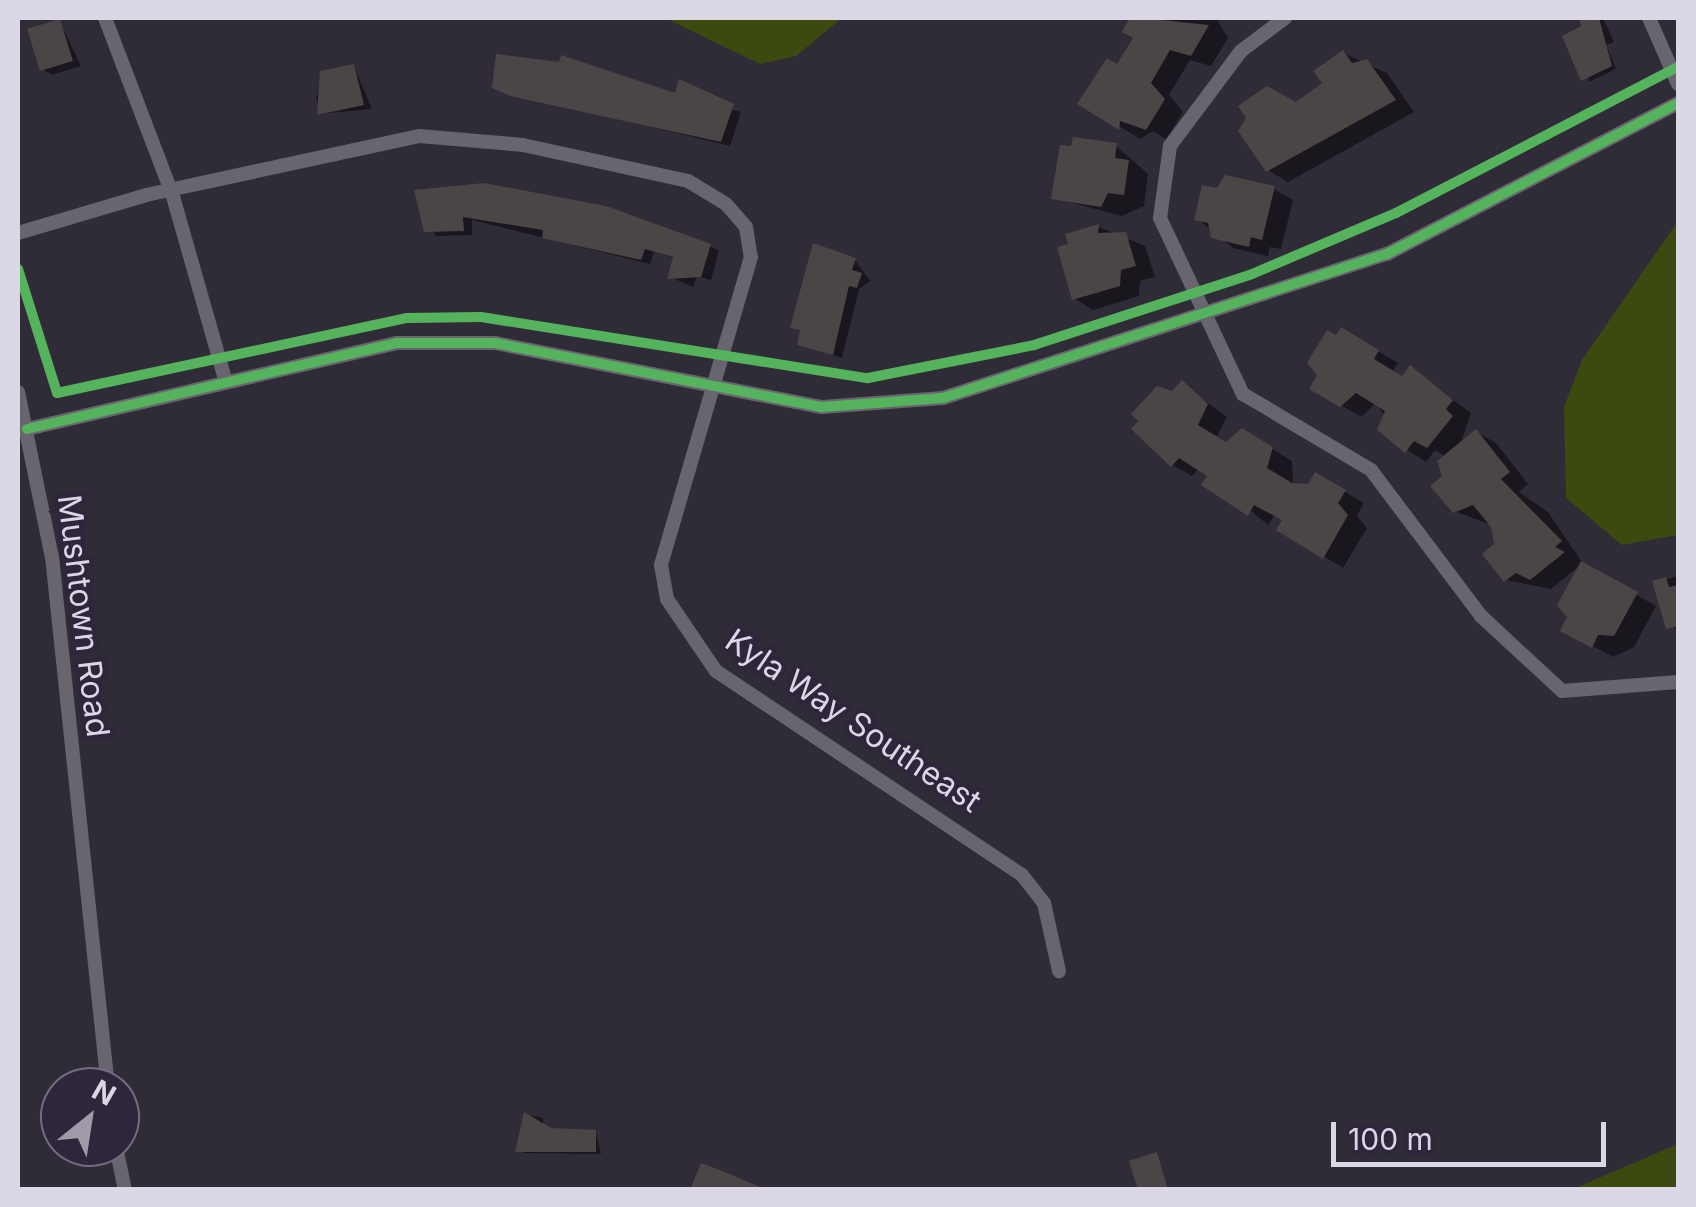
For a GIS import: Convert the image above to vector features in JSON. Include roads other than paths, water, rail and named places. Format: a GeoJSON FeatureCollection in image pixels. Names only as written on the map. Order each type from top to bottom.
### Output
{"type":"FeatureCollection","features":[{"type":"Feature","properties":{"kind":"street"},"geometry":{"type":"LineString","coordinates":[[105,18],[172,193],[225,380]]}},
{"type":"Feature","properties":{"kind":"street"},"geometry":{"type":"LineString","coordinates":[[1285,18],[1241,51],[1170,146],[1160,218],[1202,318],[1243,394],[1372,470],[1481,616],[1562,691],[1678,682]]}},
{"type":"Feature","properties":{"kind":"street"},"geometry":{"type":"LineString","coordinates":[[1649,18],[1678,84]]}},
{"type":"Feature","properties":{"kind":"street"},"geometry":{"type":"LineString","coordinates":[[27,430],[225,380],[396,343],[495,343],[822,406],[943,398],[1202,318],[1386,254],[1678,103]]}},
{"type":"Feature","properties":{"kind":"street","name":"Kyla Way Southeast"},"geometry":{"type":"LineString","coordinates":[[18,234],[172,193],[420,136],[524,145],[688,181],[736,216],[751,257],[720,384],[662,565],[682,631],[716,671],[992,847],[1044,903],[1059,971]]}},
{"type":"Feature","properties":{"kind":"street","name":"Mushtown Road"},"geometry":{"type":"LineString","coordinates":[[18,392],[52,557],[106,1067]]}}]}
